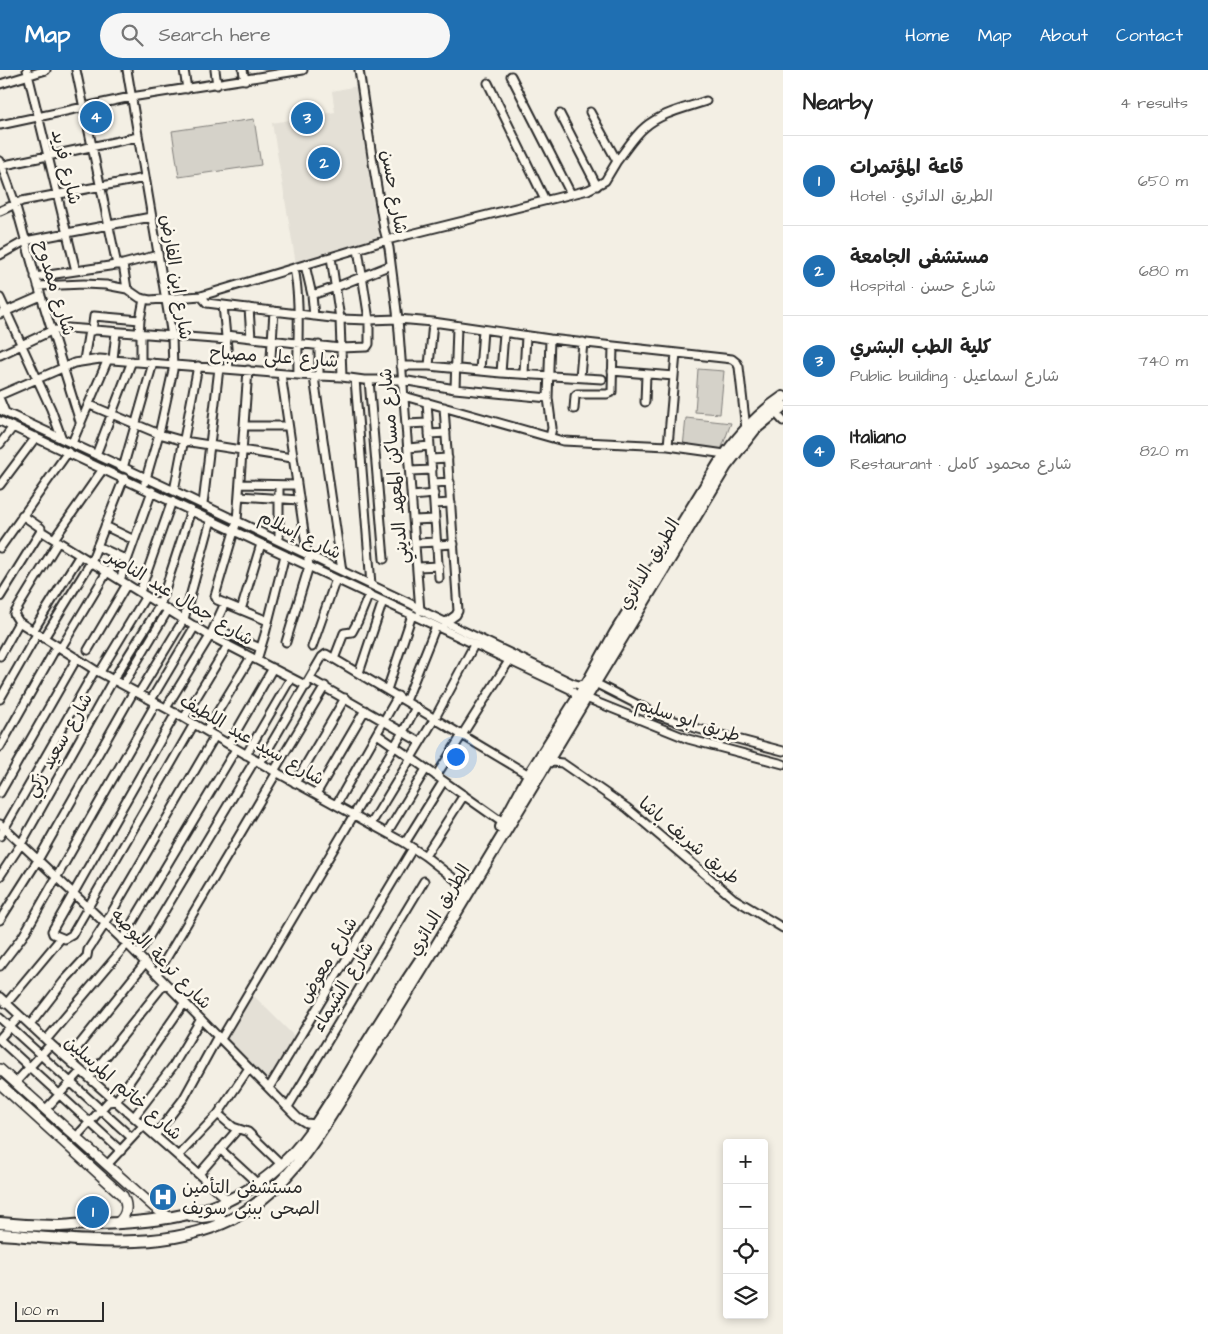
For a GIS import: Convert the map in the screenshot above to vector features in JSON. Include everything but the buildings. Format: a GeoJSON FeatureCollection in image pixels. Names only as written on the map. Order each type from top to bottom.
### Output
{"type":"FeatureCollection","features":[{"type":"Feature","properties":{"kind":"highway","name":"الطريق الدائري"},"geometry":{"type":"LineString","coordinates":[[630,619],[725,454],[752,426],[772,412],[783,397]]}},
{"type":"Feature","properties":{"kind":"highway","name":"الطريق الدائري"},"geometry":{"type":"LineString","coordinates":[[0,1234],[90,1241],[151,1240],[186,1234],[219,1224],[244,1212],[286,1177],[309,1149],[396,1012],[619,634],[726,466],[745,441],[752,426]]}},
{"type":"Feature","properties":{"kind":"highway","name":"الطريق الدائري"},"geometry":{"type":"LineString","coordinates":[[0,1223],[58,1226],[115,1224],[189,1215],[248,1190],[282,1165],[316,1124],[466,888],[503,823],[532,780],[547,763],[581,699]]}},
{"type":"Feature","properties":{"kind":"highway"},"geometry":{"type":"LineString","coordinates":[[248,1190],[248,1197],[253,1202],[256,1202]]}},
{"type":"Feature","properties":{"kind":"highway"},"geometry":{"type":"LineString","coordinates":[[189,1215],[202,1217],[217,1215],[221,1219],[219,1224]]}},
{"type":"Feature","properties":{"kind":"highway"},"geometry":{"type":"LineString","coordinates":[[90,1224],[85,1227],[83,1233],[85,1238],[90,1241]]}},
{"type":"Feature","properties":{"kind":"highway"},"geometry":{"type":"LineString","coordinates":[[58,1226],[68,1231],[68,1236],[65,1238]]}},
{"type":"Feature","properties":{"kind":"main road"},"geometry":{"type":"LineString","coordinates":[[0,1069],[137,1192],[170,1218]]}},
{"type":"Feature","properties":{"kind":"main road"},"geometry":{"type":"LineString","coordinates":[[0,1084],[120,1193],[125,1200],[126,1213],[121,1221],[115,1224]]}},
{"type":"Feature","properties":{"kind":"main road"},"geometry":{"type":"LineString","coordinates":[[125,1200],[135,1199],[137,1192]]}},
{"type":"Feature","properties":{"kind":"street"},"geometry":{"type":"LineString","coordinates":[[0,84],[28,73],[46,70]]}},
{"type":"Feature","properties":{"kind":"street"},"geometry":{"type":"LineString","coordinates":[[76,70],[109,226],[127,289]]}},
{"type":"Feature","properties":{"kind":"street","name":"شارع ابن الفارض"},"geometry":{"type":"LineString","coordinates":[[127,70],[172,336],[174,364],[159,434],[143,488]]}},
{"type":"Feature","properties":{"kind":"street"},"geometry":{"type":"LineString","coordinates":[[184,70],[187,89]]}},
{"type":"Feature","properties":{"kind":"street"},"geometry":{"type":"LineString","coordinates":[[214,70],[217,85]]}},
{"type":"Feature","properties":{"kind":"street"},"geometry":{"type":"LineString","coordinates":[[243,70],[245,80]]}},
{"type":"Feature","properties":{"kind":"street"},"geometry":{"type":"LineString","coordinates":[[0,125],[131,97],[217,85],[270,73],[301,70]]}},
{"type":"Feature","properties":{"kind":"street","name":"شارع حسن"},"geometry":{"type":"LineString","coordinates":[[359,70],[398,319]]}},
{"type":"Feature","properties":{"kind":"street","name":"شارع فريد"},"geometry":{"type":"LineString","coordinates":[[28,73],[76,271]]}},
{"type":"Feature","properties":{"kind":"street"},"geometry":{"type":"LineString","coordinates":[[511,76],[571,194]]}},
{"type":"Feature","properties":{"kind":"street"},"geometry":{"type":"LineString","coordinates":[[488,83],[545,200]]}},
{"type":"Feature","properties":{"kind":"street"},"geometry":{"type":"LineString","coordinates":[[38,286],[106,285],[127,289],[144,299],[165,300],[201,296],[387,240],[571,194],[597,186],[605,181],[640,131],[652,122],[706,101]]}},
{"type":"Feature","properties":{"kind":"street"},"geometry":{"type":"LineString","coordinates":[[590,112],[618,161]]}},
{"type":"Feature","properties":{"kind":"street"},"geometry":{"type":"LineString","coordinates":[[560,114],[597,186]]}},
{"type":"Feature","properties":{"kind":"street"},"geometry":{"type":"LineString","coordinates":[[0,164],[138,137]]}},
{"type":"Feature","properties":{"kind":"street","name":"شارع ممدوح"},"geometry":{"type":"LineString","coordinates":[[0,164],[15,203],[35,277],[81,425]]}},
{"type":"Feature","properties":{"kind":"street"},"geometry":{"type":"LineString","coordinates":[[0,211],[15,203],[145,178]]}},
{"type":"Feature","properties":{"kind":"street"},"geometry":{"type":"LineString","coordinates":[[0,255],[25,241],[151,217]]}},
{"type":"Feature","properties":{"kind":"street"},"geometry":{"type":"LineString","coordinates":[[0,355],[52,331],[68,328],[172,336],[251,338],[340,348],[366,348],[368,346],[369,320],[358,250]]}},
{"type":"Feature","properties":{"kind":"street"},"geometry":{"type":"LineString","coordinates":[[35,277],[120,264],[158,255]]}},
{"type":"Feature","properties":{"kind":"street"},"geometry":{"type":"LineString","coordinates":[[331,257],[340,319],[342,377]]}},
{"type":"Feature","properties":{"kind":"street"},"geometry":{"type":"LineString","coordinates":[[305,265],[312,295],[314,316]]}},
{"type":"Feature","properties":{"kind":"street"},"geometry":{"type":"LineString","coordinates":[[312,295],[336,288],[391,265]]}},
{"type":"Feature","properties":{"kind":"street"},"geometry":{"type":"LineString","coordinates":[[294,268],[299,313],[297,343],[298,376]]}},
{"type":"Feature","properties":{"kind":"street"},"geometry":{"type":"LineString","coordinates":[[3,313],[41,296]]}},
{"type":"Feature","properties":{"kind":"street"},"geometry":{"type":"LineString","coordinates":[[201,296],[206,303],[314,316],[340,319],[398,319],[433,322],[550,339],[732,359],[738,363],[752,426]]}},
{"type":"Feature","properties":{"kind":"street"},"geometry":{"type":"LineString","coordinates":[[0,298],[3,313],[22,345],[38,378],[62,439]]}},
{"type":"Feature","properties":{"kind":"street"},"geometry":{"type":"LineString","coordinates":[[141,362],[140,320],[144,299]]}},
{"type":"Feature","properties":{"kind":"street"},"geometry":{"type":"LineString","coordinates":[[223,305],[229,369]]}},
{"type":"Feature","properties":{"kind":"street"},"geometry":{"type":"LineString","coordinates":[[249,308],[251,338]]}},
{"type":"Feature","properties":{"kind":"street"},"geometry":{"type":"LineString","coordinates":[[270,373],[274,311]]}},
{"type":"Feature","properties":{"kind":"street"},"geometry":{"type":"LineString","coordinates":[[84,360],[94,316],[140,320]]}},
{"type":"Feature","properties":{"kind":"street","name":"شارع مساكن المعهد الديني"},"geometry":{"type":"LineString","coordinates":[[398,319],[418,568],[420,619]]}},
{"type":"Feature","properties":{"kind":"street"},"geometry":{"type":"LineString","coordinates":[[429,366],[433,322]]}},
{"type":"Feature","properties":{"kind":"street"},"geometry":{"type":"LineString","coordinates":[[455,389],[457,326]]}},
{"type":"Feature","properties":{"kind":"street"},"geometry":{"type":"LineString","coordinates":[[480,370],[483,330]]}},
{"type":"Feature","properties":{"kind":"street"},"geometry":{"type":"LineString","coordinates":[[72,443],[111,359],[116,332]]}},
{"type":"Feature","properties":{"kind":"street"},"geometry":{"type":"LineString","coordinates":[[502,373],[504,332]]}},
{"type":"Feature","properties":{"kind":"street"},"geometry":{"type":"LineString","coordinates":[[524,373],[526,336]]}},
{"type":"Feature","properties":{"kind":"street"},"geometry":{"type":"LineString","coordinates":[[550,339],[548,398],[552,428],[550,437]]}},
{"type":"Feature","properties":{"kind":"street"},"geometry":{"type":"LineString","coordinates":[[580,378],[583,342]]}},
{"type":"Feature","properties":{"kind":"street"},"geometry":{"type":"LineString","coordinates":[[319,345],[316,377],[342,571]]}},
{"type":"Feature","properties":{"kind":"street"},"geometry":{"type":"LineString","coordinates":[[574,409],[575,396],[577,394],[611,394],[613,346]]}},
{"type":"Feature","properties":{"kind":"street"},"geometry":{"type":"LineString","coordinates":[[668,446],[676,353]]}},
{"type":"Feature","properties":{"kind":"street","name":"شارع على مصباح"},"geometry":{"type":"LineString","coordinates":[[0,395],[84,360],[111,359],[298,376],[402,380],[455,389],[548,398]]}},
{"type":"Feature","properties":{"kind":"street"},"geometry":{"type":"LineString","coordinates":[[96,455],[132,361]]}},
{"type":"Feature","properties":{"kind":"street"},"geometry":{"type":"LineString","coordinates":[[124,468],[153,363]]}},
{"type":"Feature","properties":{"kind":"street"},"geometry":{"type":"LineString","coordinates":[[174,490],[198,366]]}},
{"type":"Feature","properties":{"kind":"street"},"geometry":{"type":"LineString","coordinates":[[401,366],[429,366],[502,373],[602,379]]}},
{"type":"Feature","properties":{"kind":"street"},"geometry":{"type":"LineString","coordinates":[[203,504],[219,368]]}},
{"type":"Feature","properties":{"kind":"street"},"geometry":{"type":"LineString","coordinates":[[248,370],[238,521],[215,596],[217,600],[268,621]]}},
{"type":"Feature","properties":{"kind":"street"},"geometry":{"type":"LineString","coordinates":[[612,371],[674,376]]}},
{"type":"Feature","properties":{"kind":"street"},"geometry":{"type":"LineString","coordinates":[[280,374],[309,566],[286,642]]}},
{"type":"Feature","properties":{"kind":"street"},"geometry":{"type":"LineString","coordinates":[[645,402],[646,374]]}},
{"type":"Feature","properties":{"kind":"street"},"geometry":{"type":"LineString","coordinates":[[355,379],[371,585]]}},
{"type":"Feature","properties":{"kind":"street"},"geometry":{"type":"LineString","coordinates":[[369,380],[384,559]]}},
{"type":"Feature","properties":{"kind":"street"},"geometry":{"type":"LineString","coordinates":[[404,396],[574,442],[668,446],[725,454]]}},
{"type":"Feature","properties":{"kind":"street"},"geometry":{"type":"LineString","coordinates":[[0,400],[2,411]]}},
{"type":"Feature","properties":{"kind":"street"},"geometry":{"type":"LineString","coordinates":[[427,402],[439,578]]}},
{"type":"Feature","properties":{"kind":"street"},"geometry":{"type":"LineString","coordinates":[[90,405],[159,434],[184,441],[292,458]]}},
{"type":"Feature","properties":{"kind":"street"},"geometry":{"type":"LineString","coordinates":[[444,407],[458,611],[456,615],[445,622]]}},
{"type":"Feature","properties":{"kind":"street","name":"شارع إسلام"},"geometry":{"type":"LineString","coordinates":[[2,411],[174,490],[371,585],[567,684],[581,699]]}},
{"type":"Feature","properties":{"kind":"street"},"geometry":{"type":"LineString","coordinates":[[772,412],[783,420]]}},
{"type":"Feature","properties":{"kind":"street","name":"شارع إسلام"},"geometry":{"type":"LineString","coordinates":[[0,421],[509,661],[567,684],[591,683]]}},
{"type":"Feature","properties":{"kind":"street"},"geometry":{"type":"LineString","coordinates":[[406,424],[428,423]]}},
{"type":"Feature","properties":{"kind":"street"},"geometry":{"type":"LineString","coordinates":[[0,444],[13,426]]}},
{"type":"Feature","properties":{"kind":"street"},"geometry":{"type":"LineString","coordinates":[[244,426],[288,426]]}},
{"type":"Feature","properties":{"kind":"street"},"geometry":{"type":"LineString","coordinates":[[429,434],[446,433]]}},
{"type":"Feature","properties":{"kind":"street"},"geometry":{"type":"LineString","coordinates":[[0,485],[36,437]]}},
{"type":"Feature","properties":{"kind":"street"},"geometry":{"type":"LineString","coordinates":[[408,448],[430,446]]}},
{"type":"Feature","properties":{"kind":"street"},"geometry":{"type":"LineString","coordinates":[[0,548],[68,452]]}},
{"type":"Feature","properties":{"kind":"street"},"geometry":{"type":"LineString","coordinates":[[431,459],[448,458]]}},
{"type":"Feature","properties":{"kind":"street"},"geometry":{"type":"LineString","coordinates":[[0,656],[19,622],[14,614],[56,541],[103,469]]}},
{"type":"Feature","properties":{"kind":"street"},"geometry":{"type":"LineString","coordinates":[[410,471],[432,470]]}},
{"type":"Feature","properties":{"kind":"street"},"geometry":{"type":"LineString","coordinates":[[38,634],[91,562],[124,478]]}},
{"type":"Feature","properties":{"kind":"street"},"geometry":{"type":"LineString","coordinates":[[433,483],[450,482]]}},
{"type":"Feature","properties":{"kind":"street"},"geometry":{"type":"LineString","coordinates":[[241,484],[297,485]]}},
{"type":"Feature","properties":{"kind":"street"},"geometry":{"type":"LineString","coordinates":[[279,485],[279,541]]}},
{"type":"Feature","properties":{"kind":"street"},"geometry":{"type":"LineString","coordinates":[[120,580],[152,492]]}},
{"type":"Feature","properties":{"kind":"street"},"geometry":{"type":"LineString","coordinates":[[412,496],[434,494]]}},
{"type":"Feature","properties":{"kind":"street"},"geometry":{"type":"LineString","coordinates":[[240,496],[299,500]]}},
{"type":"Feature","properties":{"kind":"street"},"geometry":{"type":"LineString","coordinates":[[0,836],[2,826],[143,594],[172,501]]}},
{"type":"Feature","properties":{"kind":"street"},"geometry":{"type":"LineString","coordinates":[[434,504],[451,504]]}},
{"type":"Feature","properties":{"kind":"street","name":"شارع سعيد زكي"},"geometry":{"type":"LineString","coordinates":[[0,876],[21,844],[113,680],[160,605],[191,510]]}},
{"type":"Feature","properties":{"kind":"street","name":"شارع جمال عبد الناصر"},"geometry":{"type":"LineString","coordinates":[[22,515],[56,541],[210,636],[291,678],[325,686],[420,742]]}},
{"type":"Feature","properties":{"kind":"street"},"geometry":{"type":"LineString","coordinates":[[414,520],[435,519]]}},
{"type":"Feature","properties":{"kind":"street"},"geometry":{"type":"LineString","coordinates":[[0,920],[38,860],[136,692],[184,620],[211,520]]}},
{"type":"Feature","properties":{"kind":"street"},"geometry":{"type":"LineString","coordinates":[[105,526],[134,540]]}},
{"type":"Feature","properties":{"kind":"street"},"geometry":{"type":"LineString","coordinates":[[0,597],[41,531]]}},
{"type":"Feature","properties":{"kind":"street"},"geometry":{"type":"LineString","coordinates":[[416,543],[454,544]]}},
{"type":"Feature","properties":{"kind":"street"},"geometry":{"type":"LineString","coordinates":[[241,610],[262,544]]}},
{"type":"Feature","properties":{"kind":"street"},"geometry":{"type":"LineString","coordinates":[[97,546],[127,560]]}},
{"type":"Feature","properties":{"kind":"street"},"geometry":{"type":"LineString","coordinates":[[206,731],[260,648],[285,554]]}},
{"type":"Feature","properties":{"kind":"street"},"geometry":{"type":"LineString","coordinates":[[0,699],[38,634],[80,555]]}},
{"type":"Feature","properties":{"kind":"street"},"geometry":{"type":"LineString","coordinates":[[0,748],[59,647],[108,573],[116,556]]}},
{"type":"Feature","properties":{"kind":"street"},"geometry":{"type":"LineString","coordinates":[[418,568],[439,566]]}},
{"type":"Feature","properties":{"kind":"street"},"geometry":{"type":"LineString","coordinates":[[312,647],[336,579]]}},
{"type":"Feature","properties":{"kind":"street"},"geometry":{"type":"LineString","coordinates":[[88,650],[127,584]]}},
{"type":"Feature","properties":{"kind":"street"},"geometry":{"type":"LineString","coordinates":[[334,659],[344,633],[352,632],[358,621],[368,594]]}},
{"type":"Feature","properties":{"kind":"street"},"geometry":{"type":"LineString","coordinates":[[359,673],[383,601]]}},
{"type":"Feature","properties":{"kind":"street"},"geometry":{"type":"LineString","coordinates":[[166,708],[210,636],[224,603]]}},
{"type":"Feature","properties":{"kind":"street"},"geometry":{"type":"LineString","coordinates":[[123,685],[168,610]]}},
{"type":"Feature","properties":{"kind":"street"},"geometry":{"type":"LineString","coordinates":[[387,690],[412,615]]}},
{"type":"Feature","properties":{"kind":"street","name":"شارع سيد عبد اللطيف"},"geometry":{"type":"LineString","coordinates":[[19,622],[97,671],[154,701],[295,783],[405,843],[466,888]]}},
{"type":"Feature","properties":{"kind":"street"},"geometry":{"type":"LineString","coordinates":[[0,966],[24,936],[194,626]]}},
{"type":"Feature","properties":{"kind":"street"},"geometry":{"type":"LineString","coordinates":[[406,701],[436,626]]}},
{"type":"Feature","properties":{"kind":"street"},"geometry":{"type":"LineString","coordinates":[[214,628],[260,648]]}},
{"type":"Feature","properties":{"kind":"street"},"geometry":{"type":"LineString","coordinates":[[184,718],[228,645]]}},
{"type":"Feature","properties":{"kind":"street"},"geometry":{"type":"LineString","coordinates":[[371,824],[435,718],[474,645]]}},
{"type":"Feature","properties":{"kind":"street"},"geometry":{"type":"LineString","coordinates":[[138,955],[324,655],[328,655],[462,734],[532,780]]}},
{"type":"Feature","properties":{"kind":"street"},"geometry":{"type":"LineString","coordinates":[[0,793],[77,658]]}},
{"type":"Feature","properties":{"kind":"street"},"geometry":{"type":"LineString","coordinates":[[436,776],[509,661]]}},
{"type":"Feature","properties":{"kind":"street"},"geometry":{"type":"LineString","coordinates":[[229,744],[273,668]]}},
{"type":"Feature","properties":{"kind":"street"},"geometry":{"type":"LineString","coordinates":[[246,755],[291,678]]}},
{"type":"Feature","properties":{"kind":"street","name":"طريق ابو سليم"},"geometry":{"type":"LineString","coordinates":[[591,683],[658,715],[695,728],[783,751]]}},
{"type":"Feature","properties":{"kind":"street"},"geometry":{"type":"LineString","coordinates":[[157,974],[325,686]]}},
{"type":"Feature","properties":{"kind":"street"},"geometry":{"type":"LineString","coordinates":[[336,805],[398,696]]}},
{"type":"Feature","properties":{"kind":"street"},"geometry":{"type":"LineString","coordinates":[[295,783],[345,698]]}},
{"type":"Feature","properties":{"kind":"street","name":"طريق ابو سليم"},"geometry":{"type":"LineString","coordinates":[[581,699],[688,739],[783,764]]}},
{"type":"Feature","properties":{"kind":"street"},"geometry":{"type":"LineString","coordinates":[[155,1136],[184,1098],[403,732],[416,707]]}},
{"type":"Feature","properties":{"kind":"street"},"geometry":{"type":"LineString","coordinates":[[316,794],[365,710]]}},
{"type":"Feature","properties":{"kind":"street"},"geometry":{"type":"LineString","coordinates":[[176,714],[73,893],[52,934],[65,939],[72,935],[194,724]]}},
{"type":"Feature","properties":{"kind":"street"},"geometry":{"type":"LineString","coordinates":[[376,734],[503,823]]}},
{"type":"Feature","properties":{"kind":"street"},"geometry":{"type":"LineString","coordinates":[[30,1025],[87,956],[88,950],[215,736]]}},
{"type":"Feature","properties":{"kind":"street","name":"طريق شريف باشا"},"geometry":{"type":"LineString","coordinates":[[557,746],[562,758],[578,774]]}},
{"type":"Feature","properties":{"kind":"street"},"geometry":{"type":"LineString","coordinates":[[15,1083],[40,1056],[48,1042],[125,942],[236,748]]}},
{"type":"Feature","properties":{"kind":"street","name":"طريق شريف باشا"},"geometry":{"type":"LineString","coordinates":[[547,763],[559,762],[578,774],[638,817],[726,892],[750,910],[783,928]]}},
{"type":"Feature","properties":{"kind":"street"},"geometry":{"type":"LineString","coordinates":[[387,833],[426,769]]}},
{"type":"Feature","properties":{"kind":"street"},"geometry":{"type":"LineString","coordinates":[[405,843],[444,782]]}},
{"type":"Feature","properties":{"kind":"street"},"geometry":{"type":"LineString","coordinates":[[425,856],[464,795]]}},
{"type":"Feature","properties":{"kind":"street","name":"شارع ترعة البوصه"},"geometry":{"type":"LineString","coordinates":[[2,826],[125,942],[298,1118]]}},
{"type":"Feature","properties":{"kind":"street","name":"شارع معوض"},"geometry":{"type":"LineString","coordinates":[[269,1088],[413,848]]}},
{"type":"Feature","properties":{"kind":"street","name":"شارع الشيماء"},"geometry":{"type":"LineString","coordinates":[[288,1107],[424,882]]}},
{"type":"Feature","properties":{"kind":"street"},"geometry":{"type":"LineString","coordinates":[[6,1004],[61,938]]}},
{"type":"Feature","properties":{"kind":"street"},"geometry":{"type":"LineString","coordinates":[[68,1059],[145,963]]}},
{"type":"Feature","properties":{"kind":"street"},"geometry":{"type":"LineString","coordinates":[[89,1078],[165,983]]}},
{"type":"Feature","properties":{"kind":"street","name":"شارع خاتم المرسلين"},"geometry":{"type":"LineString","coordinates":[[0,997],[48,1042],[228,1200]]}},
{"type":"Feature","properties":{"kind":"street"},"geometry":{"type":"LineString","coordinates":[[76,1137],[108,1102],[116,1101],[185,1002]]}},
{"type":"Feature","properties":{"kind":"street"},"geometry":{"type":"LineString","coordinates":[[20,1016],[0,1039],[121,1151]]}},
{"type":"Feature","properties":{"kind":"street"},"geometry":{"type":"LineString","coordinates":[[0,1018],[100,1111],[132,1138]]}},
{"type":"Feature","properties":{"kind":"street"},"geometry":{"type":"LineString","coordinates":[[134,1117],[173,1066],[201,1019]]}},
{"type":"Feature","properties":{"kind":"street"},"geometry":{"type":"LineString","coordinates":[[178,1156],[218,1114],[249,1068]]}},
{"type":"Feature","properties":{"kind":"street"},"geometry":{"type":"LineString","coordinates":[[45,1110],[81,1071]]}},
{"type":"Feature","properties":{"kind":"street"},"geometry":{"type":"LineString","coordinates":[[218,1114],[232,1126],[248,1132],[282,1165]]}},
{"type":"Feature","properties":{"kind":"street"},"geometry":{"type":"LineString","coordinates":[[298,1118],[306,1123],[316,1124]]}},
{"type":"Feature","properties":{"kind":"street"},"geometry":{"type":"LineString","coordinates":[[298,1118],[306,1138]]}},
{"type":"Feature","properties":{"kind":"street"},"geometry":{"type":"LineString","coordinates":[[107,1165],[143,1126]]}},
{"type":"Feature","properties":{"kind":"street"},"geometry":{"type":"LineString","coordinates":[[198,1174],[238,1129]]}},
{"type":"Feature","properties":{"kind":"street"},"geometry":{"type":"LineString","coordinates":[[220,1149],[258,1184]]}},
{"type":"Feature","properties":{"kind":"shaded area"},"geometry":{"type":"Polygon","coordinates":[[[357,86],[380,240],[296,264],[272,123],[335,112],[332,91],[357,86]]]}},
{"type":"Feature","properties":{"kind":"shaded area"},"geometry":{"type":"Polygon","coordinates":[[[254,119],[261,165],[179,177],[172,131],[254,119]]]}},
{"type":"Feature","properties":{"kind":"shaded area"},"geometry":{"type":"Polygon","coordinates":[[[698,369],[724,371],[720,414],[695,412],[698,369]]]}},
{"type":"Feature","properties":{"kind":"shaded area"},"geometry":{"type":"Polygon","coordinates":[[[686,418],[731,423],[721,450],[683,447],[686,418]]]}},
{"type":"Feature","properties":{"kind":"shaded area"},"geometry":{"type":"Polygon","coordinates":[[[252,994],[297,1039],[269,1088],[224,1041],[252,994]]]}},
{"type":"Feature","properties":{"kind":"place","name":"Italiano"},"geometry":{"type":"Point","coordinates":[96,117]}},
{"type":"Feature","properties":{"kind":"place","name":"كلية الطب البشري"},"geometry":{"type":"Point","coordinates":[307,118]}},
{"type":"Feature","properties":{"kind":"place","name":"مستشفى الجامعة"},"geometry":{"type":"Point","coordinates":[324,163]}},
{"type":"Feature","properties":{"kind":"place","name":"مستشفى التأمين الصحى ببنى سويف"},"geometry":{"type":"Point","coordinates":[163,1197]}},
{"type":"Feature","properties":{"kind":"place","name":"قاعة المؤتمرات"},"geometry":{"type":"Point","coordinates":[93,1212]}}]}
